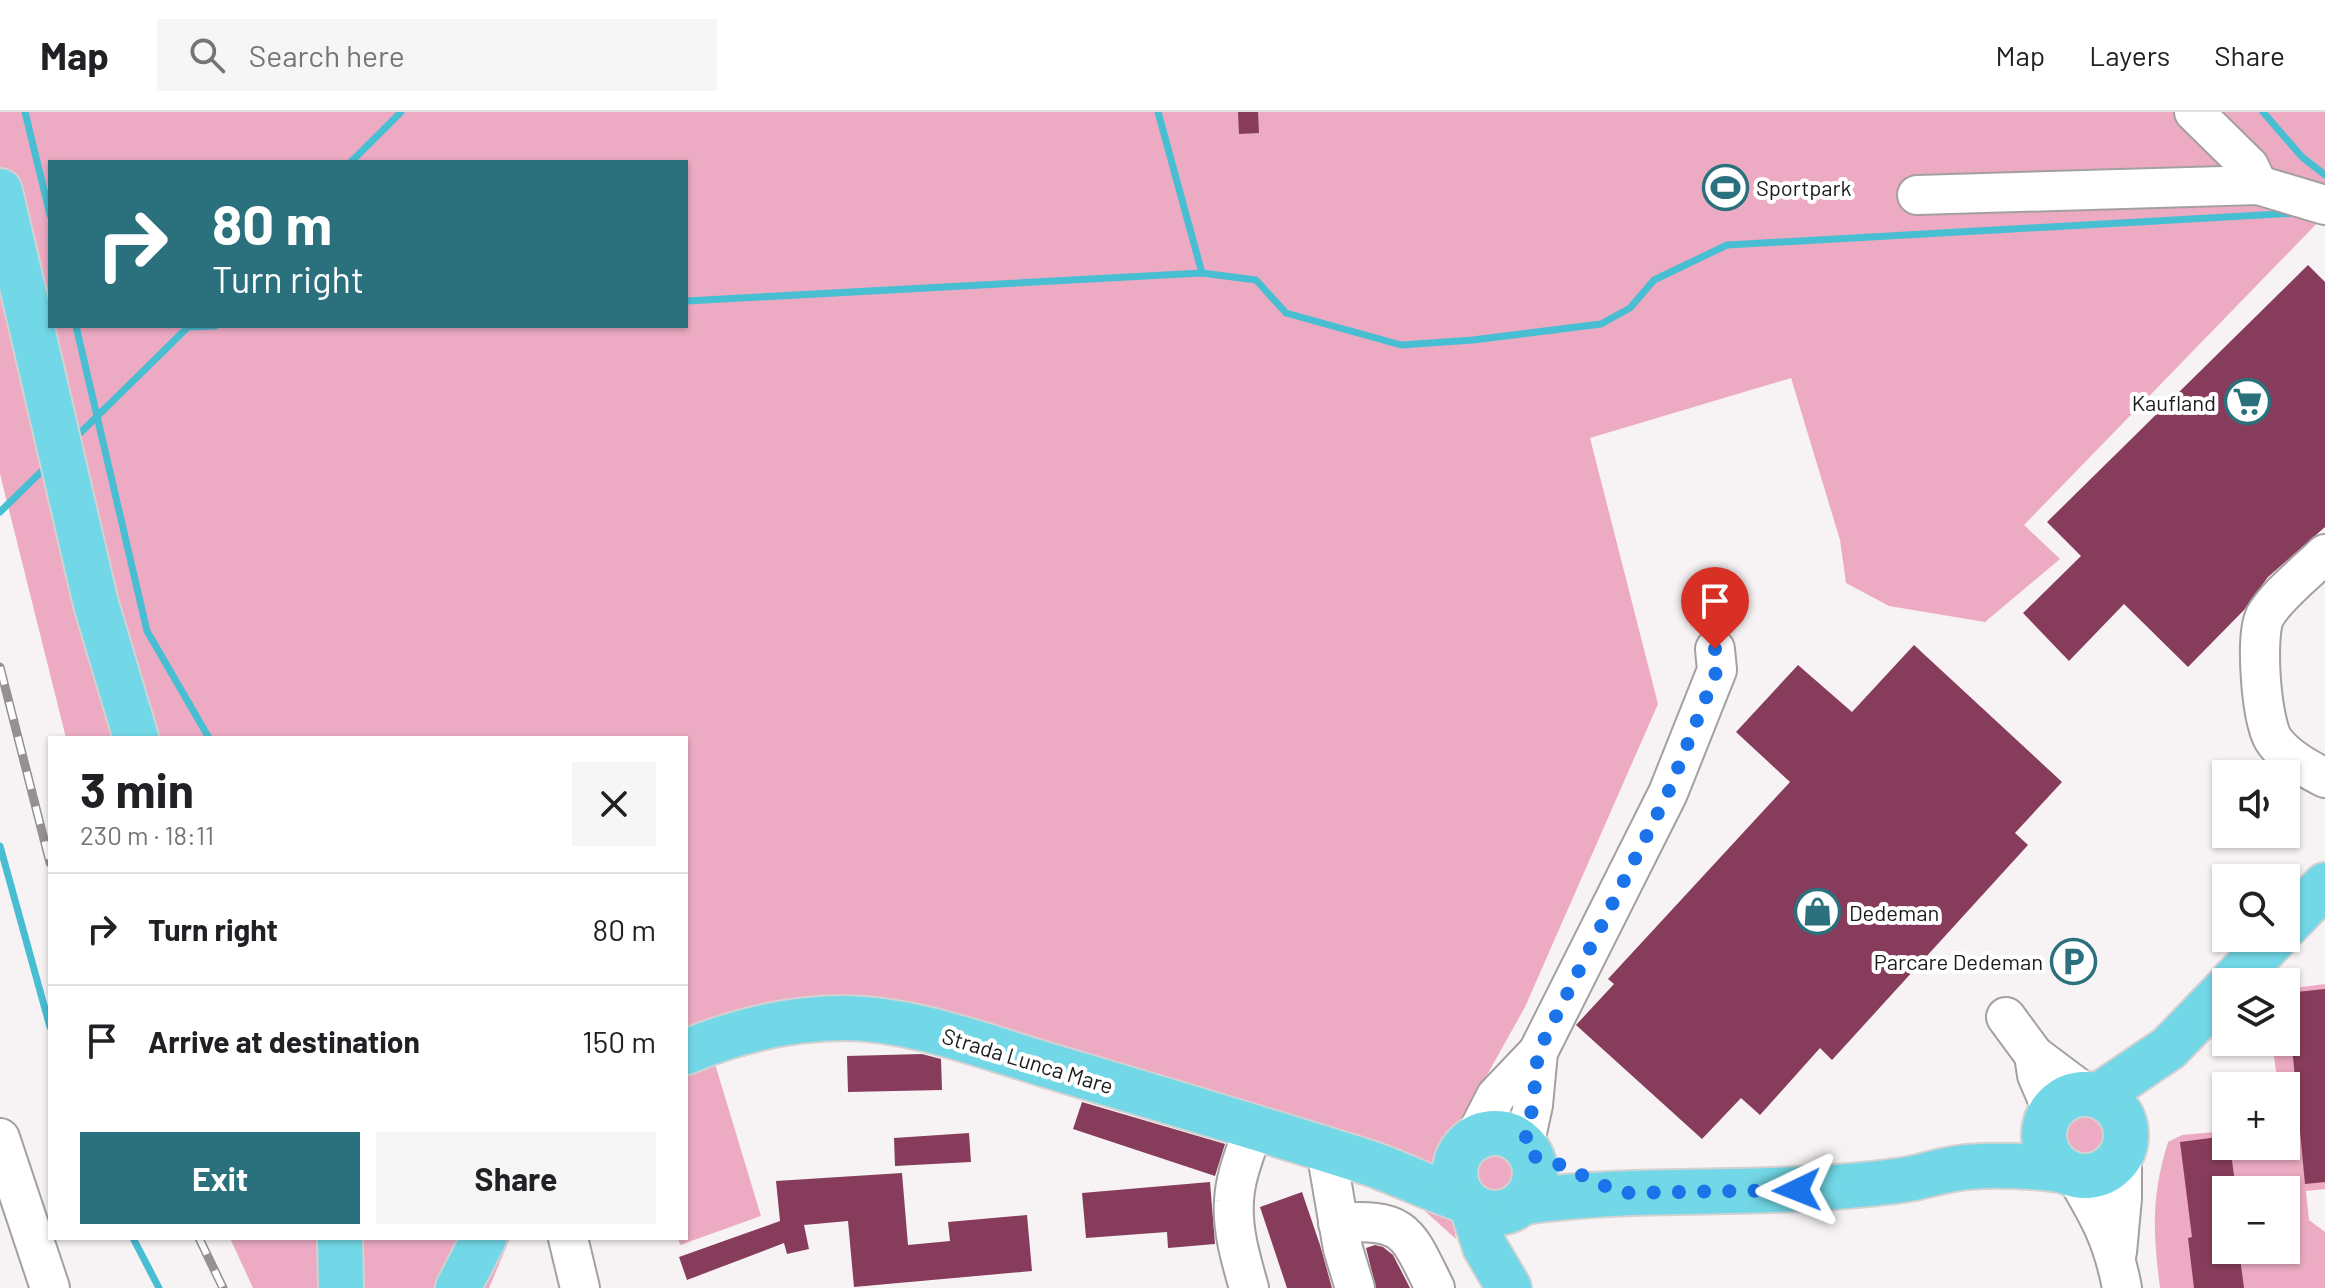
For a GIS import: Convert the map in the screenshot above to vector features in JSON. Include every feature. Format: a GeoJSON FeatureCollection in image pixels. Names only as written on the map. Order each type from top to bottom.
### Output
{"type":"FeatureCollection","features":[{"type":"Feature","properties":{"kind":"main road"},"geometry":{"type":"LineString","coordinates":[[0,191],[96,604],[135,736]]}},
{"type":"Feature","properties":{"kind":"main road"},"geometry":{"type":"LineString","coordinates":[[2300,911],[2325,885]]}},
{"type":"Feature","properties":{"kind":"main road"},"geometry":{"type":"LineString","coordinates":[[2246,968],[2261,952]]}},
{"type":"Feature","properties":{"kind":"main road"},"geometry":{"type":"LineString","coordinates":[[1965,1167],[2009,1147],[2071,1104],[2169,1048],[2212,1003]]}},
{"type":"Feature","properties":{"kind":"main road","name":"Strada Lunca Mare"},"geometry":{"type":"LineString","coordinates":[[688,1051],[731,1035],[806,1020],[885,1021],[957,1038],[1254,1127],[1402,1175],[1431,1190],[1468,1203]]}},
{"type":"Feature","properties":{"kind":"main road"},"geometry":{"type":"LineString","coordinates":[[1468,1203],[1483,1212],[1495,1214],[1520,1204],[1574,1195],[1838,1187],[1896,1181],[1965,1167],[2015,1165],[2070,1173],[2101,1173],[2111,1167],[2124,1146],[2169,1048]]}},
{"type":"Feature","properties":{"kind":"main road"},"geometry":{"type":"LineString","coordinates":[[2071,1104],[2117,1109],[2125,1126],[2124,1146]]}},
{"type":"Feature","properties":{"kind":"main road"},"geometry":{"type":"LineString","coordinates":[[2070,1173],[2054,1163],[2046,1148],[2044,1130],[2071,1104]]}},
{"type":"Feature","properties":{"kind":"main road"},"geometry":{"type":"LineString","coordinates":[[1509,1288],[1485,1247],[1468,1203],[1455,1183],[1459,1155],[1469,1144],[1483,1135],[1502,1134],[1529,1151],[1620,1193]]}},
{"type":"Feature","properties":{"kind":"main road","name":"Strada Lunca Mare"},"geometry":{"type":"LineString","coordinates":[[1346,1156],[1422,1157],[1469,1144]]}},
{"type":"Feature","properties":{"kind":"main road"},"geometry":{"type":"LineString","coordinates":[[1518,1288],[1516,1260],[1520,1204],[1531,1191],[1535,1178],[1529,1151]]}},
{"type":"Feature","properties":{"kind":"main road"},"geometry":{"type":"LineString","coordinates":[[444,1240],[454,1256],[458,1288]]}},
{"type":"Feature","properties":{"kind":"main road"},"geometry":{"type":"LineString","coordinates":[[458,1288],[483,1240]]}},
{"type":"Feature","properties":{"kind":"street"},"geometry":{"type":"LineString","coordinates":[[2194,112],[2249,166],[2258,185]]}},
{"type":"Feature","properties":{"kind":"street"},"geometry":{"type":"LineString","coordinates":[[1917,195],[2258,185],[2325,205]]}},
{"type":"Feature","properties":{"kind":"street"},"geometry":{"type":"LineString","coordinates":[[2325,554],[2266,615],[2260,633],[2265,717],[2259,739],[2325,778]]}},
{"type":"Feature","properties":{"kind":"street"},"geometry":{"type":"LineString","coordinates":[[1469,1144],[1496,1096],[1538,1052],[1668,793],[1717,670],[1715,649]]}},
{"type":"Feature","properties":{"kind":"street"},"geometry":{"type":"LineString","coordinates":[[2006,1017],[2071,1104]]}},
{"type":"Feature","properties":{"kind":"street"},"geometry":{"type":"LineString","coordinates":[[1529,1151],[1538,1052]]}},
{"type":"Feature","properties":{"kind":"street"},"geometry":{"type":"LineString","coordinates":[[1249,1288],[1235,1225],[1234,1199],[1254,1127]]}},
{"type":"Feature","properties":{"kind":"street"},"geometry":{"type":"LineString","coordinates":[[0,1138],[50,1288]]}},
{"type":"Feature","properties":{"kind":"street"},"geometry":{"type":"LineString","coordinates":[[2119,1274],[2124,1146]]}},
{"type":"Feature","properties":{"kind":"street"},"geometry":{"type":"LineString","coordinates":[[1346,1156],[1338,1223],[1355,1288]]}},
{"type":"Feature","properties":{"kind":"street"},"geometry":{"type":"LineString","coordinates":[[2070,1173],[2102,1220],[2119,1274]]}},
{"type":"Feature","properties":{"kind":"street"},"geometry":{"type":"LineString","coordinates":[[1338,1223],[1382,1223],[1399,1230],[1410,1238],[1435,1288]]}},
{"type":"Feature","properties":{"kind":"street"},"geometry":{"type":"LineString","coordinates":[[568,1240],[580,1288]]}},
{"type":"Feature","properties":{"kind":"shaded area"},"geometry":{"type":"Polygon","coordinates":[[[0,112],[2325,112],[2325,215],[2024,525],[2060,559],[1985,622],[1889,606],[1846,583],[1840,540],[1791,378],[1590,438],[1658,704],[1525,1007],[1459,1125],[1445,1169],[1456,1239],[1417,1204],[1385,1183],[936,1048],[855,1040],[793,1044],[715,1064],[761,1216],[680,1245],[679,1240],[688,1240],[688,736],[66,736],[0,474],[0,112]]]}},
{"type":"Feature","properties":{"kind":"shaded area"},"geometry":{"type":"Polygon","coordinates":[[[2325,984],[2325,1189],[2306,1191],[2309,1220],[2325,1232],[2325,1288],[2160,1288],[2155,1215],[2162,1162],[2168,1142],[2182,1135],[2212,1132],[2212,1160],[2300,1160],[2300,1072],[2276,1072],[2274,1056],[2300,1056],[2300,987],[2325,984]]]}},
{"type":"Feature","properties":{"kind":"shaded area"},"geometry":{"type":"Polygon","coordinates":[[[2085,1108],[2104,1115],[2111,1134],[2104,1153],[2085,1160],[2066,1153],[2059,1134],[2066,1115],[2085,1108]]]}},
{"type":"Feature","properties":{"kind":"shaded area"},"geometry":{"type":"Polygon","coordinates":[[[1492,1144],[1515,1154],[1522,1174],[1514,1192],[1491,1201],[1465,1178],[1472,1156],[1492,1144]]]}},
{"type":"Feature","properties":{"kind":"shaded area"},"geometry":{"type":"Polygon","coordinates":[[[231,1240],[509,1240],[489,1288],[253,1288],[231,1240]]]}},
{"type":"Feature","properties":{"kind":"building"},"geometry":{"type":"Polygon","coordinates":[[[1238,112],[1258,112],[1259,133],[1239,134],[1238,112]]]}},
{"type":"Feature","properties":{"kind":"building","name":"Kaufland"},"geometry":{"type":"Polygon","coordinates":[[[2308,265],[2325,282],[2325,527],[2268,577],[2244,610],[2188,667],[2124,604],[2069,661],[2023,613],[2081,556],[2047,522],[2308,265]]]}},
{"type":"Feature","properties":{"kind":"building","name":"Dedeman"},"geometry":{"type":"Polygon","coordinates":[[[1914,645],[2062,782],[2015,833],[2028,845],[1832,1060],[1820,1048],[1760,1115],[1741,1098],[1702,1139],[1576,1025],[1614,984],[1608,979],[1790,782],[1736,732],[1798,665],[1852,712],[1914,645]]]}},
{"type":"Feature","properties":{"kind":"building"},"geometry":{"type":"Polygon","coordinates":[[[2325,989],[2325,1182],[2305,1184],[2300,1131],[2300,1072],[2294,1072],[2293,1056],[2300,1056],[2300,992],[2325,989]]]}},
{"type":"Feature","properties":{"kind":"building"},"geometry":{"type":"Polygon","coordinates":[[[922,1054],[941,1059],[942,1090],[848,1092],[847,1056],[922,1054]]]}},
{"type":"Feature","properties":{"kind":"building"},"geometry":{"type":"Polygon","coordinates":[[[1082,1102],[1225,1144],[1215,1176],[1073,1129],[1082,1102]]]}},
{"type":"Feature","properties":{"kind":"building"},"geometry":{"type":"Polygon","coordinates":[[[969,1133],[971,1162],[895,1166],[894,1138],[969,1133]]]}},
{"type":"Feature","properties":{"kind":"building"},"geometry":{"type":"Polygon","coordinates":[[[2212,1138],[2212,1160],[2232,1160],[2234,1176],[2212,1176],[2212,1264],[2241,1264],[2244,1288],[2194,1288],[2188,1238],[2192,1237],[2180,1142],[2212,1138]]]}},
{"type":"Feature","properties":{"kind":"building"},"geometry":{"type":"Polygon","coordinates":[[[902,1173],[908,1245],[950,1241],[948,1222],[1027,1215],[1032,1271],[854,1287],[848,1221],[804,1225],[809,1249],[787,1254],[784,1243],[687,1280],[679,1257],[780,1221],[776,1181],[902,1173]]]}},
{"type":"Feature","properties":{"kind":"building"},"geometry":{"type":"Polygon","coordinates":[[[1210,1182],[1215,1244],[1168,1248],[1167,1232],[1086,1238],[1082,1193],[1210,1182]]]}},
{"type":"Feature","properties":{"kind":"building"},"geometry":{"type":"Polygon","coordinates":[[[1302,1192],[1332,1288],[1287,1288],[1260,1207],[1302,1192]]]}},
{"type":"Feature","properties":{"kind":"building"},"geometry":{"type":"Polygon","coordinates":[[[1375,1245],[1393,1255],[1410,1288],[1376,1288],[1366,1248],[1375,1245]]]}},
{"type":"Feature","properties":{"kind":"waterway"},"geometry":{"type":"LineString","coordinates":[[25,112],[48,207]]}},
{"type":"Feature","properties":{"kind":"waterway"},"geometry":{"type":"LineString","coordinates":[[353,160],[401,112]]}},
{"type":"Feature","properties":{"kind":"waterway"},"geometry":{"type":"LineString","coordinates":[[1158,112],[1202,273]]}},
{"type":"Feature","properties":{"kind":"waterway"},"geometry":{"type":"LineString","coordinates":[[2263,112],[2302,157],[2325,175]]}},
{"type":"Feature","properties":{"kind":"waterway"},"geometry":{"type":"LineString","coordinates":[[688,301],[1202,273],[1256,280],[1286,313],[1401,345],[1473,340],[1601,324],[1630,308],[1654,280],[1727,245],[2299,213]]}},
{"type":"Feature","properties":{"kind":"waterway"},"geometry":{"type":"LineString","coordinates":[[76,328],[147,631],[208,736]]}},
{"type":"Feature","properties":{"kind":"waterway"},"geometry":{"type":"LineString","coordinates":[[73,440],[187,328]]}},
{"type":"Feature","properties":{"kind":"waterway"},"geometry":{"type":"LineString","coordinates":[[0,512],[47,466]]}},
{"type":"Feature","properties":{"kind":"waterway"},"geometry":{"type":"LineString","coordinates":[[0,846],[48,1020]]}},
{"type":"Feature","properties":{"kind":"waterway"},"geometry":{"type":"LineString","coordinates":[[134,1240],[159,1288]]}},
{"type":"Feature","properties":{"kind":"railway"},"geometry":{"type":"LineString","coordinates":[[0,667],[48,855]]}},
{"type":"Feature","properties":{"kind":"railway"},"geometry":{"type":"LineString","coordinates":[[200,1240],[223,1288]]}},
{"type":"Feature","properties":{"kind":"place","name":"Sportpark"},"geometry":{"type":"Point","coordinates":[1725,187]}},
{"type":"Feature","properties":{"kind":"place","name":"Kaufland"},"geometry":{"type":"Point","coordinates":[2247,402]}},
{"type":"Feature","properties":{"kind":"place","name":"Dedeman"},"geometry":{"type":"Point","coordinates":[1818,912]}},
{"type":"Feature","properties":{"kind":"place","name":"Parcare Dedeman"},"geometry":{"type":"Point","coordinates":[2074,961]}},
{"type":"Feature","properties":{"kind":"route"},"geometry":{"type":"LineString","coordinates":[[1715,649],[1717,670],[1668,793],[1538,1052],[1533,1105],[1524,1146],[1533,1156],[1556,1163],[1620,1193],[1797,1190]]}}]}
